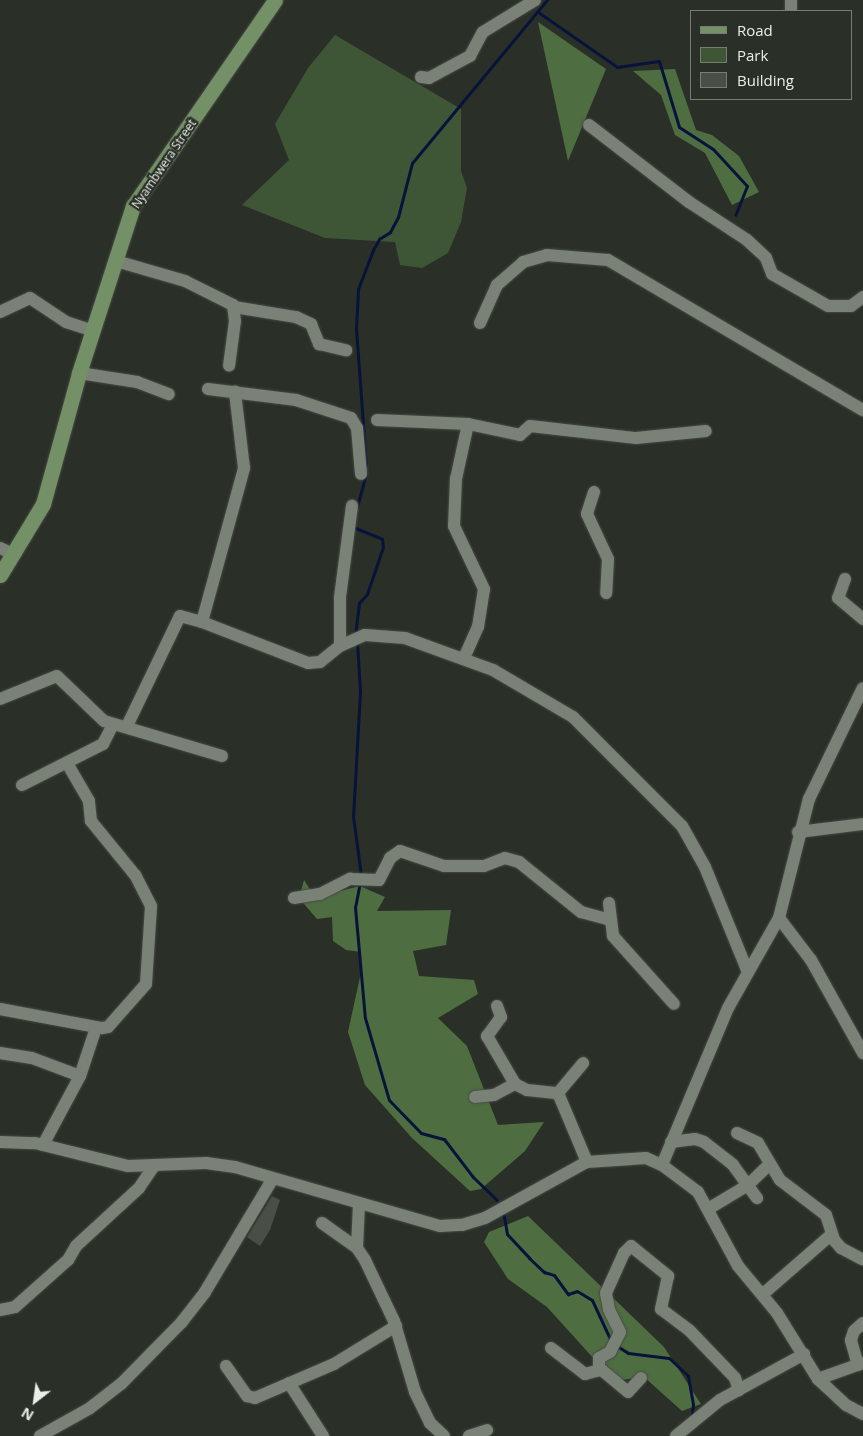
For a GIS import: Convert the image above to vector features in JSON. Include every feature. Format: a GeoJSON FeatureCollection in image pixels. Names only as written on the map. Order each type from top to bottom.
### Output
{"type":"FeatureCollection","features":[{"type":"Feature","properties":{"kind":"street","name":"Nyambwera Street"},"geometry":{"type":"LineString","coordinates":[[0,575],[7,551],[43,504],[79,373],[133,206],[274,0]]}},
{"type":"Feature","properties":{"kind":"street"},"geometry":{"type":"LineString","coordinates":[[421,76],[429,78],[470,56],[483,32],[535,0]]}},
{"type":"Feature","properties":{"kind":"street"},"geometry":{"type":"LineString","coordinates":[[589,124],[689,202],[747,240],[766,258],[772,274],[828,306],[851,306],[863,298]]}},
{"type":"Feature","properties":{"kind":"street"},"geometry":{"type":"LineString","coordinates":[[480,323],[496,285],[524,262],[547,255],[608,260],[863,410]]}},
{"type":"Feature","properties":{"kind":"street"},"geometry":{"type":"LineString","coordinates":[[116,260],[185,281],[234,307],[296,317],[311,324],[319,344],[346,350]]}},
{"type":"Feature","properties":{"kind":"street"},"geometry":{"type":"LineString","coordinates":[[0,312],[30,298],[66,322],[93,331]]}},
{"type":"Feature","properties":{"kind":"street"},"geometry":{"type":"LineString","coordinates":[[229,366],[234,307]]}},
{"type":"Feature","properties":{"kind":"street"},"geometry":{"type":"LineString","coordinates":[[79,373],[137,382],[169,394]]}},
{"type":"Feature","properties":{"kind":"street"},"geometry":{"type":"LineString","coordinates":[[208,389],[319,404],[352,418],[361,453],[361,474]]}},
{"type":"Feature","properties":{"kind":"street"},"geometry":{"type":"LineString","coordinates":[[202,622],[244,468],[235,392]]}},
{"type":"Feature","properties":{"kind":"street"},"geometry":{"type":"LineString","coordinates":[[377,420],[468,424],[520,435],[530,426],[636,438],[706,431]]}},
{"type":"Feature","properties":{"kind":"street"},"geometry":{"type":"LineString","coordinates":[[464,658],[478,626],[484,589],[454,526],[456,479],[468,424]]}},
{"type":"Feature","properties":{"kind":"street"},"geometry":{"type":"LineString","coordinates":[[594,492],[586,512],[608,558],[606,593]]}},
{"type":"Feature","properties":{"kind":"street"},"geometry":{"type":"LineString","coordinates":[[340,646],[340,597],[352,506]]}},
{"type":"Feature","properties":{"kind":"street"},"geometry":{"type":"LineString","coordinates":[[845,579],[838,598],[863,619]]}},
{"type":"Feature","properties":{"kind":"street"},"geometry":{"type":"LineString","coordinates":[[127,726],[180,615],[308,663],[328,658],[340,646],[372,634],[405,638],[464,658],[508,678],[572,717],[673,814],[705,868],[748,970]]}},
{"type":"Feature","properties":{"kind":"street"},"geometry":{"type":"LineString","coordinates":[[0,699],[55,676],[96,716],[113,724],[127,726],[222,756]]}},
{"type":"Feature","properties":{"kind":"street"},"geometry":{"type":"LineString","coordinates":[[662,1165],[748,970],[779,918],[798,832],[809,799],[863,688]]}},
{"type":"Feature","properties":{"kind":"street"},"geometry":{"type":"LineString","coordinates":[[22,785],[103,744],[113,724]]}},
{"type":"Feature","properties":{"kind":"street"},"geometry":{"type":"LineString","coordinates":[[0,1008],[96,1028],[108,1027],[146,984],[151,906],[136,875],[91,821],[89,800],[67,763]]}},
{"type":"Feature","properties":{"kind":"street"},"geometry":{"type":"LineString","coordinates":[[798,832],[863,824]]}},
{"type":"Feature","properties":{"kind":"street"},"geometry":{"type":"LineString","coordinates":[[294,898],[320,894],[350,879],[379,880],[390,858],[400,852],[444,866],[484,866],[505,858],[519,862],[581,912],[608,918]]}},
{"type":"Feature","properties":{"kind":"street"},"geometry":{"type":"LineString","coordinates":[[609,903],[608,918],[613,936],[625,953],[674,1004]]}},
{"type":"Feature","properties":{"kind":"street"},"geometry":{"type":"LineString","coordinates":[[779,918],[810,960],[863,1053]]}},
{"type":"Feature","properties":{"kind":"street"},"geometry":{"type":"LineString","coordinates":[[496,1006],[501,1017],[487,1036],[515,1084],[527,1090],[558,1093]]}},
{"type":"Feature","properties":{"kind":"street"},"geometry":{"type":"LineString","coordinates":[[43,1145],[80,1076],[96,1028]]}},
{"type":"Feature","properties":{"kind":"street"},"geometry":{"type":"LineString","coordinates":[[0,1053],[32,1058],[80,1076]]}},
{"type":"Feature","properties":{"kind":"street"},"geometry":{"type":"LineString","coordinates":[[558,1093],[583,1063]]}},
{"type":"Feature","properties":{"kind":"street"},"geometry":{"type":"LineString","coordinates":[[475,1097],[494,1095],[515,1084]]}},
{"type":"Feature","properties":{"kind":"street"},"geometry":{"type":"LineString","coordinates":[[558,1093],[587,1162]]}},
{"type":"Feature","properties":{"kind":"street"},"geometry":{"type":"LineString","coordinates":[[737,1133],[758,1143],[770,1164],[789,1188],[826,1215],[832,1234],[848,1254],[863,1262]]}},
{"type":"Feature","properties":{"kind":"street"},"geometry":{"type":"LineString","coordinates":[[672,1142],[695,1139],[704,1142],[733,1165],[757,1198]]}},
{"type":"Feature","properties":{"kind":"street"},"geometry":{"type":"LineString","coordinates":[[0,1142],[43,1145],[128,1166],[153,1168],[206,1163],[420,1222],[462,1225],[485,1218],[587,1162],[646,1158],[662,1165],[698,1192],[738,1266],[763,1294],[804,1354],[818,1379],[846,1405],[863,1414]]}},
{"type":"Feature","properties":{"kind":"street"},"geometry":{"type":"LineString","coordinates":[[708,1209],[748,1185],[770,1164]]}},
{"type":"Feature","properties":{"kind":"street"},"geometry":{"type":"LineString","coordinates":[[0,1310],[15,1308],[68,1260],[76,1246],[139,1188],[153,1168]]}},
{"type":"Feature","properties":{"kind":"street"},"geometry":{"type":"LineString","coordinates":[[45,1435],[90,1408],[121,1384],[181,1323],[214,1277],[272,1180]]}},
{"type":"Feature","properties":{"kind":"street"},"geometry":{"type":"LineString","coordinates":[[357,1248],[360,1204]]}},
{"type":"Feature","properties":{"kind":"street"},"geometry":{"type":"LineString","coordinates":[[322,1223],[357,1248],[396,1326],[416,1392],[430,1423],[444,1436]]}},
{"type":"Feature","properties":{"kind":"street"},"geometry":{"type":"LineString","coordinates":[[763,1294],[832,1234]]}},
{"type":"Feature","properties":{"kind":"street"},"geometry":{"type":"LineString","coordinates":[[641,1378],[628,1392],[600,1370],[599,1358],[610,1352],[620,1332],[612,1318],[606,1293],[624,1253],[631,1246],[668,1276],[661,1308],[690,1331],[735,1378],[739,1390]]}},
{"type":"Feature","properties":{"kind":"street"},"geometry":{"type":"LineString","coordinates":[[818,1379],[861,1364],[851,1340],[854,1331],[863,1323]]}},
{"type":"Feature","properties":{"kind":"street"},"geometry":{"type":"LineString","coordinates":[[226,1366],[250,1398],[334,1364],[396,1326]]}},
{"type":"Feature","properties":{"kind":"street"},"geometry":{"type":"LineString","coordinates":[[551,1348],[585,1374],[600,1370]]}},
{"type":"Feature","properties":{"kind":"street"},"geometry":{"type":"LineString","coordinates":[[680,1433],[693,1421],[739,1390],[804,1354]]}},
{"type":"Feature","properties":{"kind":"street"},"geometry":{"type":"LineString","coordinates":[[290,1383],[323,1436]]}},
{"type":"Feature","properties":{"kind":"street"},"geometry":{"type":"LineString","coordinates":[[469,1436],[487,1430]]}},
{"type":"Feature","properties":{"kind":"green space"},"geometry":{"type":"Polygon","coordinates":[[[538,22],[606,69],[568,161],[538,22]]]}},
{"type":"Feature","properties":{"kind":"green space"},"geometry":{"type":"Polygon","coordinates":[[[335,35],[461,109],[461,171],[467,188],[461,222],[448,253],[422,268],[400,265],[395,242],[325,238],[242,205],[289,160],[275,124],[308,68],[335,35]]]}},
{"type":"Feature","properties":{"kind":"green space"},"geometry":{"type":"Polygon","coordinates":[[[675,69],[696,130],[712,135],[739,156],[759,192],[732,205],[705,153],[675,135],[661,95],[633,71],[675,69]]]}},
{"type":"Feature","properties":{"kind":"green space"},"geometry":{"type":"Polygon","coordinates":[[[304,880],[315,897],[360,886],[385,897],[377,911],[451,910],[446,945],[413,951],[419,976],[474,980],[478,994],[438,1018],[467,1046],[498,1125],[544,1122],[525,1151],[481,1189],[470,1191],[412,1138],[365,1085],[348,1032],[360,977],[361,952],[346,950],[333,941],[332,917],[317,919],[299,898],[304,880]]]}},
{"type":"Feature","properties":{"kind":"green space"},"geometry":{"type":"Polygon","coordinates":[[[528,1216],[664,1347],[701,1404],[682,1411],[644,1377],[614,1381],[547,1307],[508,1279],[484,1242],[489,1232],[528,1216]]]}},
{"type":"Feature","properties":{"kind":"building"},"geometry":{"type":"Polygon","coordinates":[[[272,1196],[280,1200],[270,1230],[260,1246],[247,1237],[272,1196]]]}},
{"type":"Feature","properties":{"kind":"waterway"},"geometry":{"type":"LineString","coordinates":[[366,465],[356,329],[358,289],[373,250],[379,239],[390,232],[398,217],[412,163],[547,0]]}},
{"type":"Feature","properties":{"kind":"waterway"},"geometry":{"type":"LineString","coordinates":[[538,12],[617,67],[659,61],[679,127],[713,149],[747,186],[735,215]]}},
{"type":"Feature","properties":{"kind":"waterway"},"geometry":{"type":"LineString","coordinates":[[357,507],[366,474]]}},
{"type":"Feature","properties":{"kind":"waterway"},"geometry":{"type":"LineString","coordinates":[[353,527],[382,539],[383,547],[367,594],[359,603],[355,635]]}},
{"type":"Feature","properties":{"kind":"waterway"},"geometry":{"type":"LineString","coordinates":[[357,641],[360,692],[353,816],[361,875]]}},
{"type":"Feature","properties":{"kind":"waterway"},"geometry":{"type":"LineString","coordinates":[[360,882],[355,907],[365,1018],[389,1100],[421,1133],[444,1139],[473,1177],[497,1200]]}},
{"type":"Feature","properties":{"kind":"waterway"},"geometry":{"type":"LineString","coordinates":[[503,1211],[507,1234],[544,1272],[554,1275],[568,1294],[577,1291],[592,1300],[611,1341]]}},
{"type":"Feature","properties":{"kind":"waterway"},"geometry":{"type":"LineString","coordinates":[[617,1346],[628,1353],[669,1358],[688,1376],[693,1405],[691,1419]]}}]}
